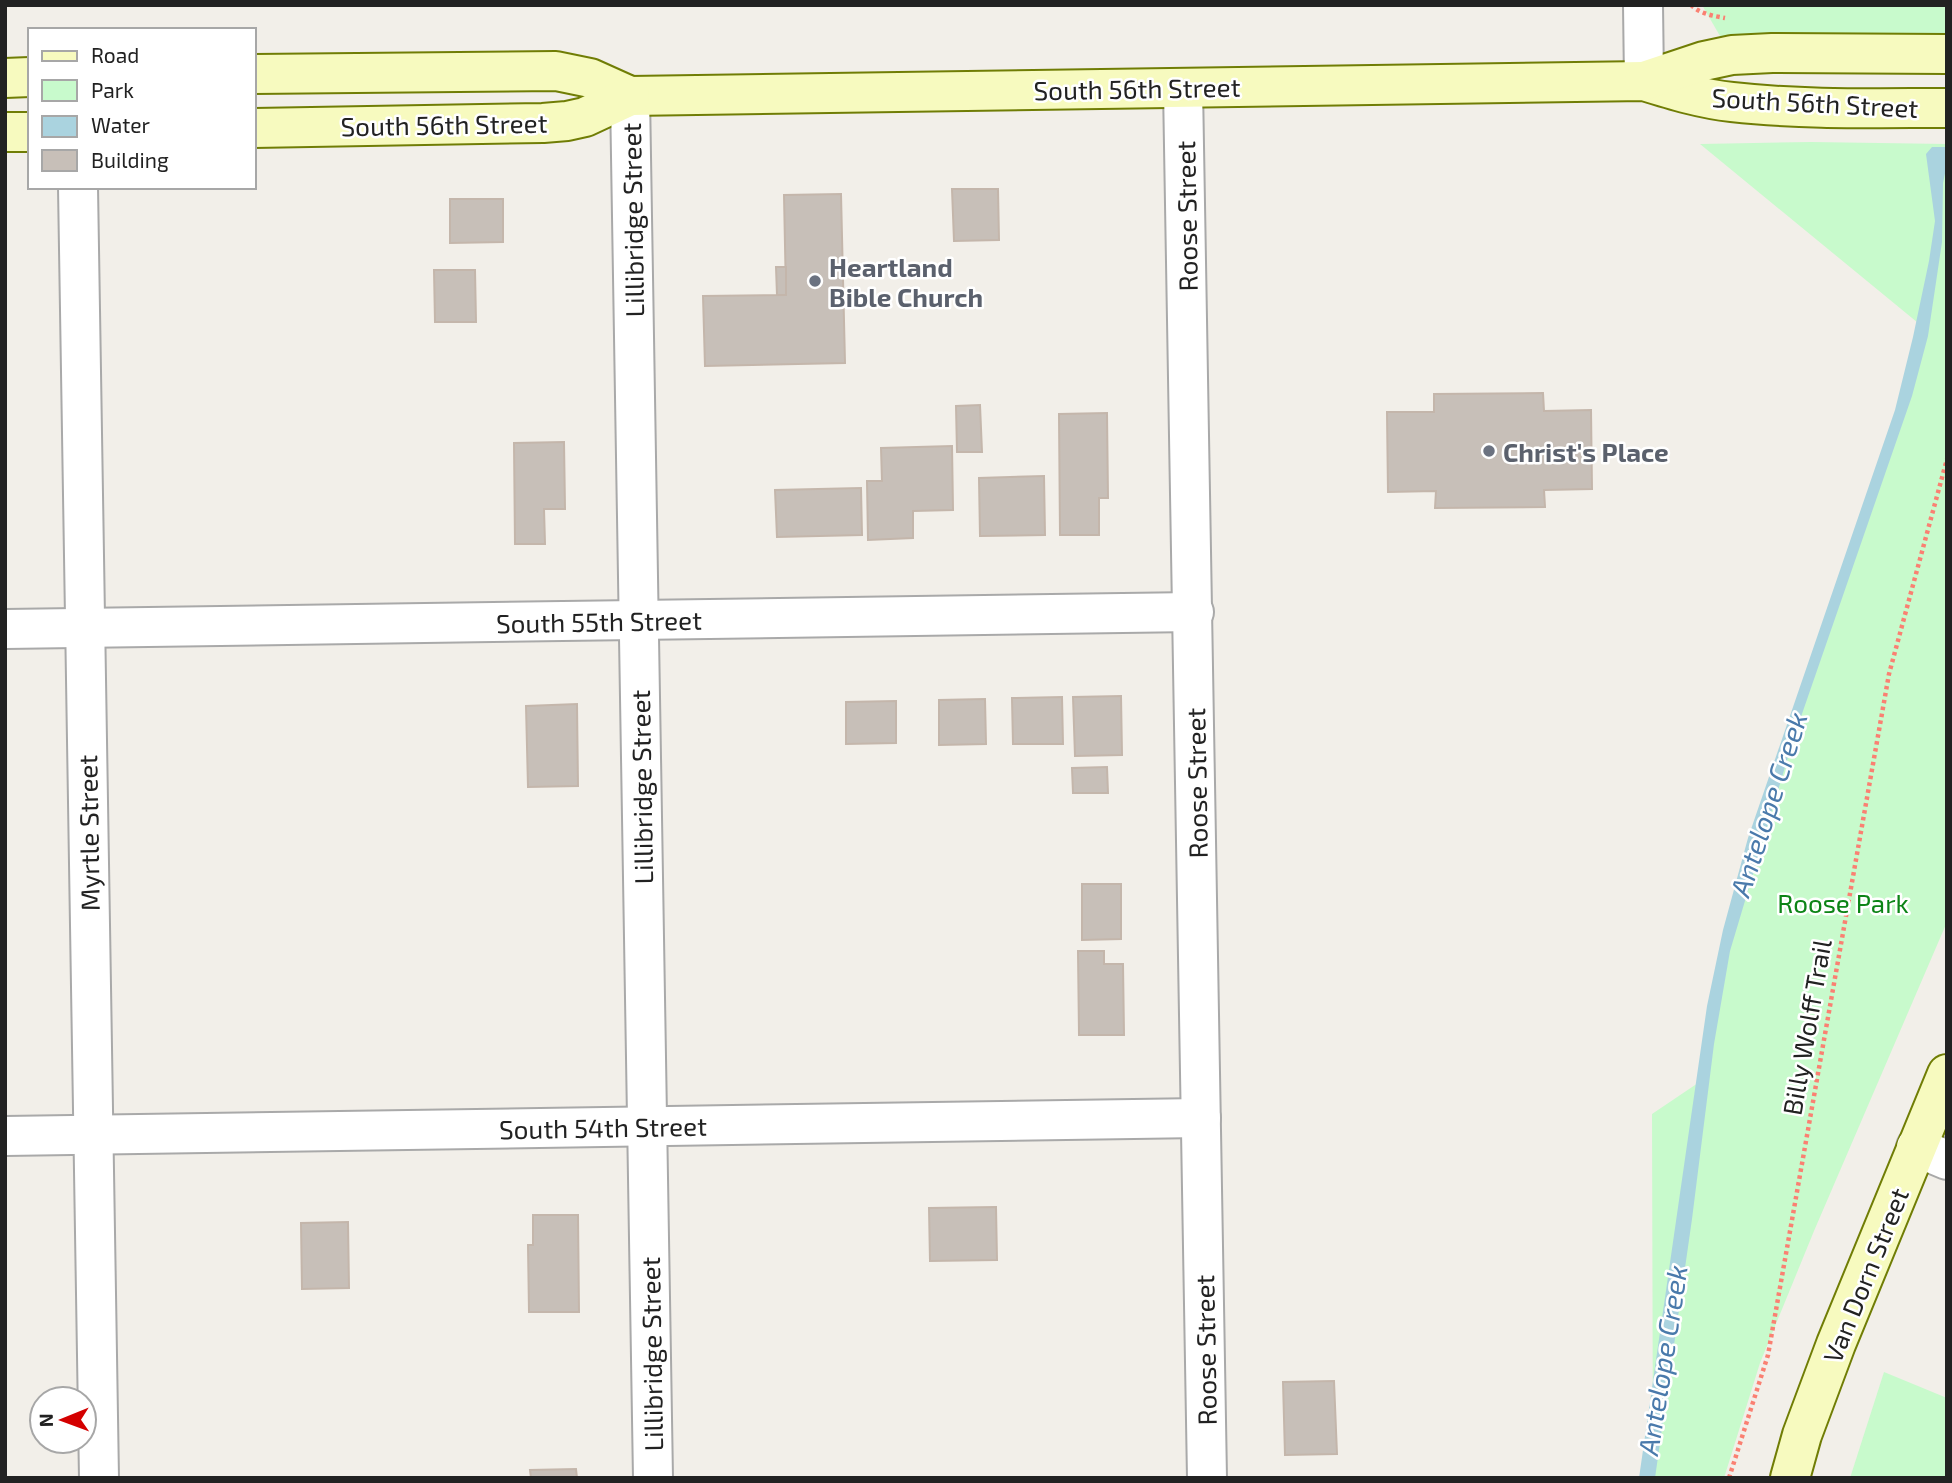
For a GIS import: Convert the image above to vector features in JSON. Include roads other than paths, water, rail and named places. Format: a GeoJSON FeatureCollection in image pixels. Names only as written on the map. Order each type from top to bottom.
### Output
{"type":"FeatureCollection","features":[{"type":"Feature","properties":{"kind":"main road","name":"South 56th Street"},"geometry":{"type":"LineString","coordinates":[[1644,81],[1704,61],[1732,55],[1947,54]]}},
{"type":"Feature","properties":{"kind":"main road","name":"South 56th Street"},"geometry":{"type":"LineString","coordinates":[[256,74],[556,71],[590,78],[630,96]]}},
{"type":"Feature","properties":{"kind":"main road"},"geometry":{"type":"LineString","coordinates":[[5,78],[28,77]]}},
{"type":"Feature","properties":{"kind":"main road","name":"South 56th Street"},"geometry":{"type":"LineString","coordinates":[[256,128],[568,121],[585,117],[630,96],[1644,81],[1694,95],[1744,103],[1815,107],[1947,108]]}},
{"type":"Feature","properties":{"kind":"main road"},"geometry":{"type":"LineString","coordinates":[[5,132],[28,132]]}},
{"type":"Feature","properties":{"kind":"main road","name":"Van Dorn Street"},"geometry":{"type":"LineString","coordinates":[[1790,1478],[1802,1435],[1836,1344],[1931,1154],[1947,1074]]}},
{"type":"Feature","properties":{"kind":"street"},"geometry":{"type":"LineString","coordinates":[[1643,5],[1644,81]]}},
{"type":"Feature","properties":{"kind":"street","name":"Roose Street"},"geometry":{"type":"LineString","coordinates":[[1183,88],[1207,1478]]}},
{"type":"Feature","properties":{"kind":"street","name":"Lillibridge Street"},"geometry":{"type":"LineString","coordinates":[[630,96],[653,1478]]}},
{"type":"Feature","properties":{"kind":"street","name":"Myrtle Street"},"geometry":{"type":"LineString","coordinates":[[78,189],[99,1478]]}},
{"type":"Feature","properties":{"kind":"street","name":"South 55th Street"},"geometry":{"type":"LineString","coordinates":[[5,629],[1194,612]]}},
{"type":"Feature","properties":{"kind":"street","name":"South 54th Street"},"geometry":{"type":"LineString","coordinates":[[5,1136],[1201,1118]]}},
{"type":"Feature","properties":{"kind":"water","name":"Antelope Creek"},"geometry":{"type":"Polygon","coordinates":[[[1932,147],[1947,147],[1947,164],[1943,183],[1942,242],[1928,336],[1912,396],[1794,737],[1730,951],[1714,1044],[1655,1478],[1639,1478],[1707,1006],[1723,930],[1748,838],[1895,410],[1913,337],[1935,221],[1926,154],[1932,147]]]}},
{"type":"Feature","properties":{"kind":"place","name":"Heartland Bible Church"},"geometry":{"type":"Point","coordinates":[815,281]}},
{"type":"Feature","properties":{"kind":"place","name":"Christ's Place"},"geometry":{"type":"Point","coordinates":[1489,451]}},
{"type":"Feature","properties":{"kind":"park label","name":"Roose Park"},"geometry":{"type":"Point","coordinates":[1843,902]}}]}
